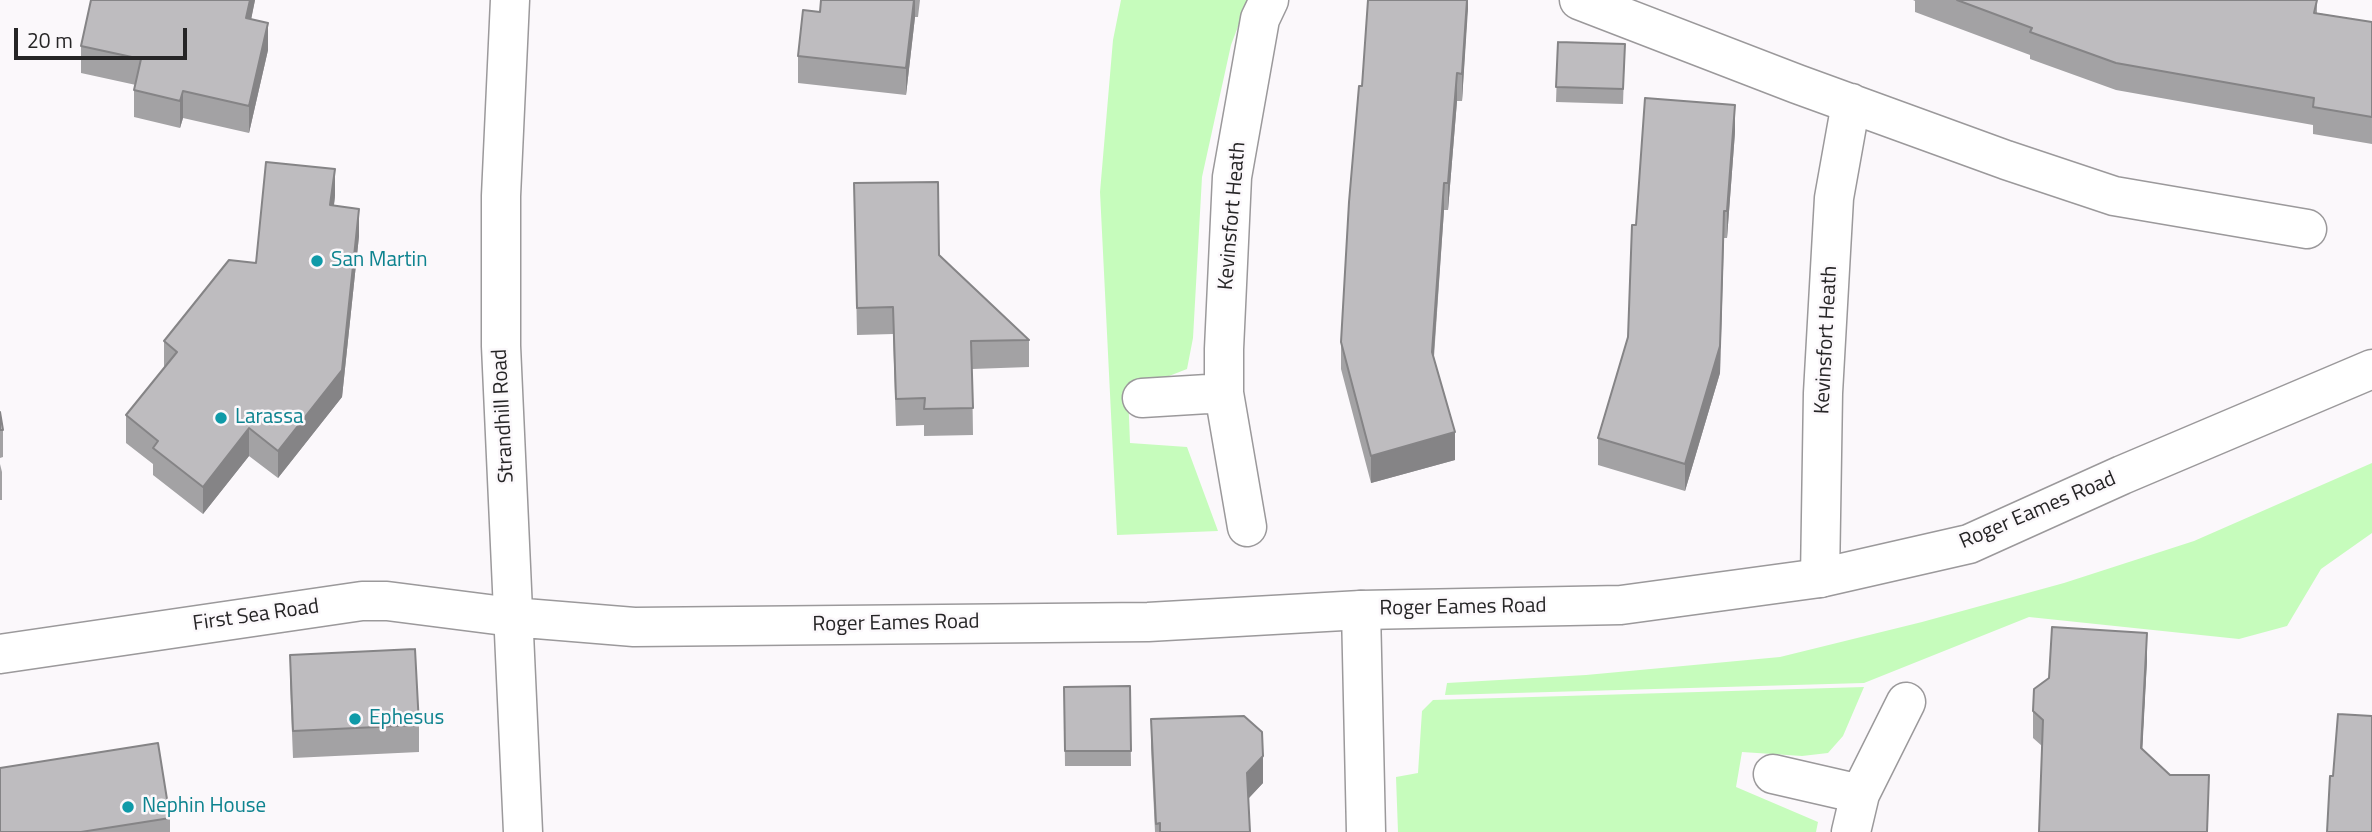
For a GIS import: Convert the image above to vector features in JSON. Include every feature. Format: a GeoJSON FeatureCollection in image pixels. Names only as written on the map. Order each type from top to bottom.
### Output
{"type":"FeatureCollection","features":[{"type":"Feature","properties":{"kind":"street","name":"Strandhill Road"},"geometry":{"type":"LineString","coordinates":[[510,0],[501,197],[501,346],[523,832]]}},
{"type":"Feature","properties":{"kind":"street","name":"Kevinsfort Heath"},"geometry":{"type":"LineString","coordinates":[[1247,527],[1224,393],[1232,177],[1260,19],[1269,0]]}},
{"type":"Feature","properties":{"kind":"street"},"geometry":{"type":"LineString","coordinates":[[1578,0],[2006,160],[2114,196],[2306,229]]}},
{"type":"Feature","properties":{"kind":"street","name":"Kevinsfort Heath"},"geometry":{"type":"LineString","coordinates":[[1820,578],[1823,393],[1834,198],[1851,103]]}},
{"type":"Feature","properties":{"kind":"street","name":"Roger Eames Road"},"geometry":{"type":"LineString","coordinates":[[512,617],[648,626],[1147,622],[1361,610],[1621,604],[1820,578],[1969,544],[2122,475],[2372,369]]}},
{"type":"Feature","properties":{"kind":"street"},"geometry":{"type":"LineString","coordinates":[[1142,398],[1224,393]]}},
{"type":"Feature","properties":{"kind":"street","name":"First Sea Road"},"geometry":{"type":"LineString","coordinates":[[0,654],[362,601],[387,601],[512,617]]}},
{"type":"Feature","properties":{"kind":"street"},"geometry":{"type":"LineString","coordinates":[[1361,610],[1366,832]]}},
{"type":"Feature","properties":{"kind":"street"},"geometry":{"type":"LineString","coordinates":[[1851,832],[1860,794],[1906,702]]}},
{"type":"Feature","properties":{"kind":"street"},"geometry":{"type":"LineString","coordinates":[[1773,774],[1860,794]]}},
{"type":"Feature","properties":{"kind":"green space"},"geometry":{"type":"Polygon","coordinates":[[[1121,0],[1248,0],[1231,45],[1202,177],[1193,338],[1187,369],[1128,392],[1130,443],[1187,447],[1218,531],[1117,535],[1100,192],[1113,40],[1121,0]]]}},
{"type":"Feature","properties":{"kind":"green space"},"geometry":{"type":"Polygon","coordinates":[[[2372,463],[2372,533],[2321,569],[2287,626],[2239,639],[2029,617],[1864,683],[1445,695],[1447,683],[1586,675],[1780,657],[1922,622],[2064,583],[2194,541],[2372,463]]]}},
{"type":"Feature","properties":{"kind":"green space"},"geometry":{"type":"Polygon","coordinates":[[[1864,687],[1843,736],[1828,753],[1802,756],[1742,752],[1736,787],[1818,822],[1816,832],[1398,832],[1396,777],[1418,773],[1422,711],[1433,700],[1864,687]]]}},
{"type":"Feature","properties":{"kind":"building"},"geometry":{"type":"Polygon","coordinates":[[[91,0],[250,0],[246,18],[268,23],[249,106],[183,91],[180,101],[134,90],[141,59],[81,46],[91,0]]]}},
{"type":"Feature","properties":{"kind":"building"},"geometry":{"type":"Polygon","coordinates":[[[821,0],[914,0],[906,68],[798,56],[803,10],[820,12],[821,0]]]}},
{"type":"Feature","properties":{"kind":"building"},"geometry":{"type":"Polygon","coordinates":[[[1368,0],[1467,0],[1462,74],[1457,73],[1448,183],[1444,183],[1432,352],[1455,432],[1371,456],[1341,342],[1349,202],[1368,0]]]}},
{"type":"Feature","properties":{"kind":"building"},"geometry":{"type":"Polygon","coordinates":[[[1957,0],[2317,0],[2314,13],[2372,22],[2372,117],[2313,107],[2314,98],[2116,63],[2030,32],[2032,28],[1957,0]]]}},
{"type":"Feature","properties":{"kind":"building"},"geometry":{"type":"Polygon","coordinates":[[[1558,42],[1625,44],[1623,89],[1556,87],[1558,42]]]}},
{"type":"Feature","properties":{"kind":"building"},"geometry":{"type":"Polygon","coordinates":[[[1645,98],[1735,105],[1727,211],[1724,211],[1720,346],[1685,464],[1598,438],[1628,337],[1632,225],[1636,225],[1645,98]]]}},
{"type":"Feature","properties":{"kind":"building"},"geometry":{"type":"Polygon","coordinates":[[[266,162],[335,169],[330,205],[359,209],[342,370],[278,451],[249,428],[203,487],[153,448],[158,441],[126,415],[177,352],[164,341],[229,260],[256,263],[266,162]]]}},
{"type":"Feature","properties":{"kind":"building"},"geometry":{"type":"Polygon","coordinates":[[[938,182],[939,255],[1029,340],[971,341],[973,408],[924,409],[925,398],[896,399],[893,307],[857,308],[854,183],[938,182]]]}},
{"type":"Feature","properties":{"kind":"building"},"geometry":{"type":"Polygon","coordinates":[[[2052,627],[2147,633],[2141,748],[2170,775],[2209,775],[2207,832],[2039,832],[2043,720],[2033,711],[2034,689],[2049,678],[2052,627]]]}},
{"type":"Feature","properties":{"kind":"building","name":"Ephesus"},"geometry":{"type":"Polygon","coordinates":[[[415,649],[419,725],[293,731],[290,655],[415,649]]]}},
{"type":"Feature","properties":{"kind":"building"},"geometry":{"type":"Polygon","coordinates":[[[1130,686],[1131,751],[1065,751],[1064,687],[1130,686]]]}},
{"type":"Feature","properties":{"kind":"building"},"geometry":{"type":"Polygon","coordinates":[[[2338,714],[2372,716],[2372,832],[2327,832],[2330,776],[2333,776],[2338,714]]]}},
{"type":"Feature","properties":{"kind":"building"},"geometry":{"type":"Polygon","coordinates":[[[1244,716],[1262,732],[1263,756],[1247,773],[1250,832],[1160,832],[1160,823],[1156,824],[1151,719],[1244,716]]]}},
{"type":"Feature","properties":{"kind":"building"},"geometry":{"type":"Polygon","coordinates":[[[158,743],[170,818],[81,832],[0,832],[0,768],[158,743]]]}},
{"type":"Feature","properties":{"kind":"place","name":"San Martin"},"geometry":{"type":"Point","coordinates":[317,261]}},
{"type":"Feature","properties":{"kind":"place","name":"Larassa"},"geometry":{"type":"Point","coordinates":[221,418]}},
{"type":"Feature","properties":{"kind":"place","name":"Ephesus"},"geometry":{"type":"Point","coordinates":[355,719]}},
{"type":"Feature","properties":{"kind":"place","name":"Nephin House"},"geometry":{"type":"Point","coordinates":[128,807]}}]}
